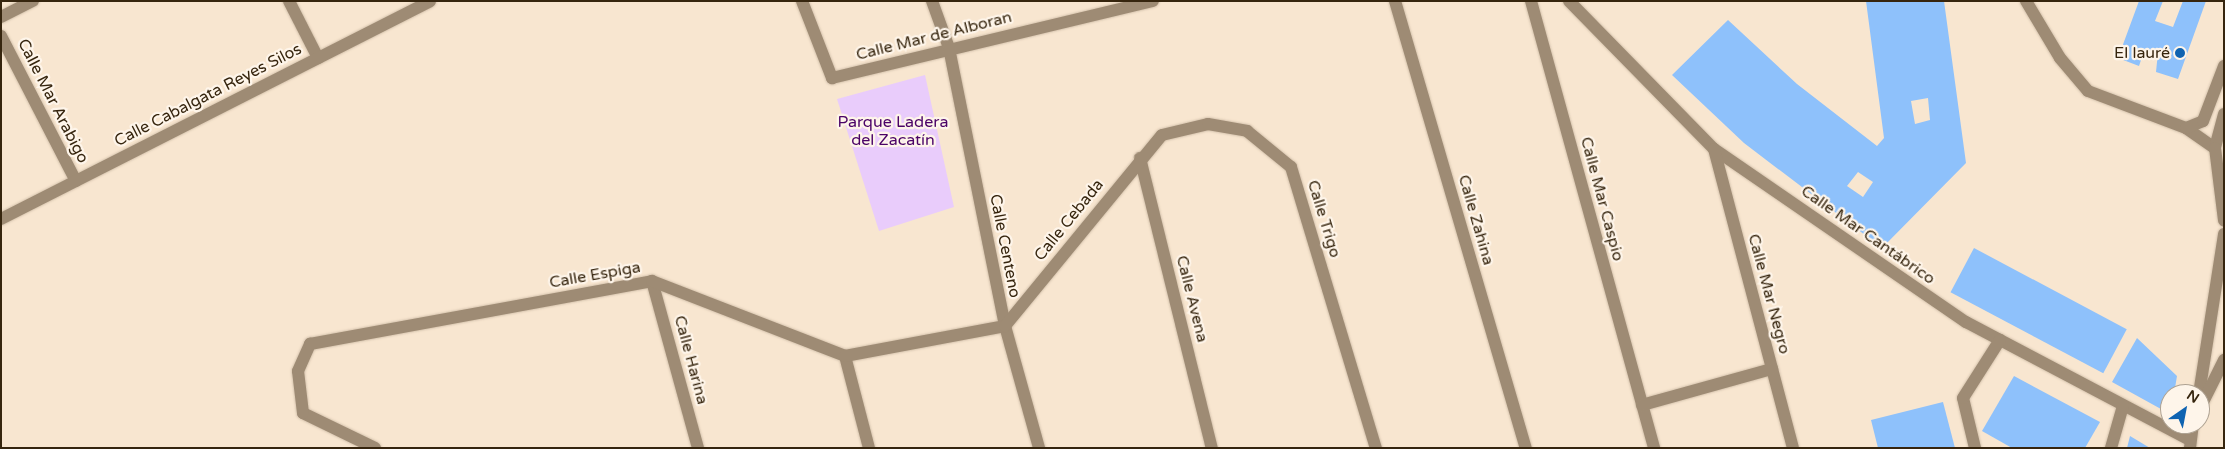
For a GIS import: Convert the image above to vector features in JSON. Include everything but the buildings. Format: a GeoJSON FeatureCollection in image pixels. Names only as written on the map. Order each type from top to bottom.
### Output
{"type":"FeatureCollection","features":[{"type":"Feature","properties":{"kind":"street"},"geometry":{"type":"LineString","coordinates":[[1,17],[33,1]]}},
{"type":"Feature","properties":{"kind":"street"},"geometry":{"type":"LineString","coordinates":[[289,1],[318,58]]}},
{"type":"Feature","properties":{"kind":"street","name":"Calle Cabalgata Reyes Silos"},"geometry":{"type":"LineString","coordinates":[[1,219],[430,1]]}},
{"type":"Feature","properties":{"kind":"street","name":"Calle Mar de Alboran"},"geometry":{"type":"LineString","coordinates":[[802,1],[832,78],[949,48],[1153,1]]}},
{"type":"Feature","properties":{"kind":"street","name":"Calle Centeno"},"geometry":{"type":"LineString","coordinates":[[932,1],[949,48],[1005,326],[1039,448]]}},
{"type":"Feature","properties":{"kind":"street","name":"Calle Zahina"},"geometry":{"type":"LineString","coordinates":[[1395,1],[1526,448]]}},
{"type":"Feature","properties":{"kind":"street","name":"Calle Mar Caspio"},"geometry":{"type":"LineString","coordinates":[[1531,1],[1654,448]]}},
{"type":"Feature","properties":{"kind":"street","name":"Calle Mar Cantábrico"},"geometry":{"type":"LineString","coordinates":[[1568,1],[1714,149],[1966,322],[2190,444]]}},
{"type":"Feature","properties":{"kind":"street"},"geometry":{"type":"LineString","coordinates":[[2026,1],[2060,58],[2088,91],[2186,128],[2215,148]]}},
{"type":"Feature","properties":{"kind":"street","name":"Calle Mar Arabigo"},"geometry":{"type":"LineString","coordinates":[[1,36],[76,180]]}},
{"type":"Feature","properties":{"kind":"street"},"geometry":{"type":"LineString","coordinates":[[2186,128],[2203,121],[2224,66]]}},
{"type":"Feature","properties":{"kind":"street"},"geometry":{"type":"LineString","coordinates":[[2224,114],[2215,148],[2224,220]]}},
{"type":"Feature","properties":{"kind":"street","name":"Calle Trigo"},"geometry":{"type":"LineString","coordinates":[[1140,158],[1162,135],[1208,124],[1247,131],[1291,167],[1376,448]]}},
{"type":"Feature","properties":{"kind":"street","name":"Calle Mar Negro"},"geometry":{"type":"LineString","coordinates":[[1714,149],[1793,448]]}},
{"type":"Feature","properties":{"kind":"street","name":"Calle Cebada"},"geometry":{"type":"LineString","coordinates":[[1005,326],[1140,158]]}},
{"type":"Feature","properties":{"kind":"street","name":"Calle Avena"},"geometry":{"type":"LineString","coordinates":[[1140,158],[1212,448]]}},
{"type":"Feature","properties":{"kind":"street"},"geometry":{"type":"LineString","coordinates":[[2201,384],[2224,234]]}},
{"type":"Feature","properties":{"kind":"street","name":"Calle Espiga"},"geometry":{"type":"LineString","coordinates":[[375,448],[303,413],[298,371],[310,344],[652,281],[845,356]]}},
{"type":"Feature","properties":{"kind":"street","name":"Calle Harina"},"geometry":{"type":"LineString","coordinates":[[652,281],[698,448]]}},
{"type":"Feature","properties":{"kind":"street"},"geometry":{"type":"LineString","coordinates":[[869,448],[845,356],[1005,326]]}},
{"type":"Feature","properties":{"kind":"street"},"geometry":{"type":"LineString","coordinates":[[1976,447],[1963,398],[2000,340]]}},
{"type":"Feature","properties":{"kind":"street"},"geometry":{"type":"LineString","coordinates":[[2210,388],[2224,360]]}},
{"type":"Feature","properties":{"kind":"street"},"geometry":{"type":"LineString","coordinates":[[1642,405],[1772,369]]}},
{"type":"Feature","properties":{"kind":"street"},"geometry":{"type":"LineString","coordinates":[[2111,448],[2123,406]]}},
{"type":"Feature","properties":{"kind":"green space","name":"Parque Ladera del Zacatín"},"geometry":{"type":"Polygon","coordinates":[[[925,75],[954,207],[879,231],[837,99],[925,75]]]}},
{"type":"Feature","properties":{"kind":"place","name":"El lauré"},"geometry":{"type":"Point","coordinates":[2180,53]}}]}
